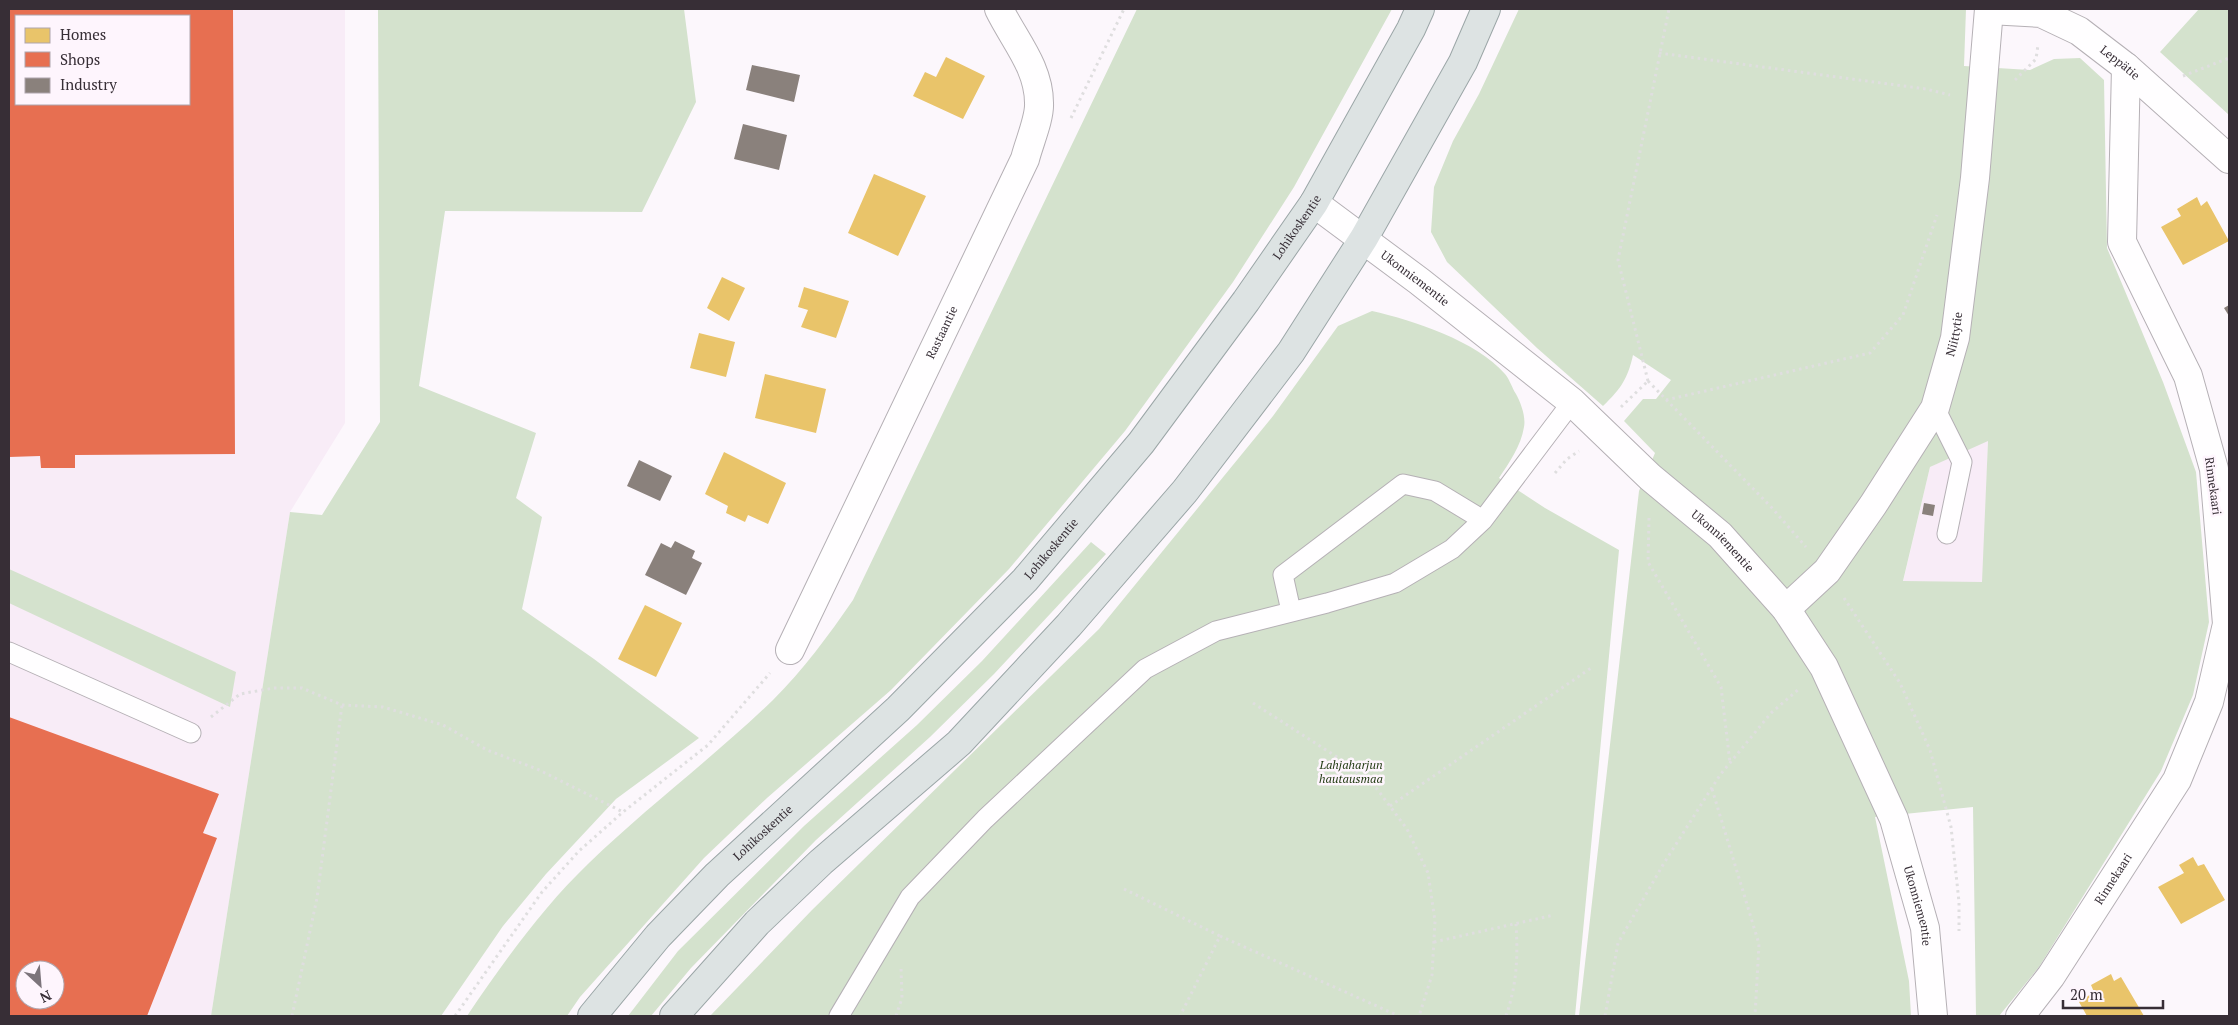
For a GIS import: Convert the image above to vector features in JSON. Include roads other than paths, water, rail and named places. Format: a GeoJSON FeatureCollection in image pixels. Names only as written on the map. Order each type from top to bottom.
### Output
{"type":"FeatureCollection","features":[{"type":"Feature","properties":{"kind":"main road","name":"Lohikoskentie"},"geometry":{"type":"LineString","coordinates":[[592,1016],[658,936],[717,875],[898,709],[1025,580],[1141,443],[1246,301],[1314,203],[1411,29],[1420,9]]}},
{"type":"Feature","properties":{"kind":"main road"},"geometry":{"type":"LineString","coordinates":[[674,1016],[757,923],[821,862],[959,742],[1069,625],[1185,491],[1291,352],[1364,238],[1463,62],[1486,9]]}},
{"type":"Feature","properties":{"kind":"street","name":"Rastaantie"},"geometry":{"type":"LineString","coordinates":[[790,650],[1025,159],[1040,104],[1036,81],[1027,58],[999,9]]}},
{"type":"Feature","properties":{"kind":"street","name":"Leppätie"},"geometry":{"type":"LineString","coordinates":[[1989,10],[2041,13],[2079,31],[2126,67],[2229,160]]}},
{"type":"Feature","properties":{"kind":"street","name":"Niittytie"},"geometry":{"type":"LineString","coordinates":[[1786,609],[1826,571],[1873,505],[1935,408],[1955,338],[1982,103],[1989,10]]}},
{"type":"Feature","properties":{"kind":"street","name":"Rinnekaari"},"geometry":{"type":"LineString","coordinates":[[2020,1016],[2051,976],[2176,780],[2208,702],[2227,624],[2214,469],[2188,376],[2122,242],[2126,67]]}},
{"type":"Feature","properties":{"kind":"street","name":"Ukonniementie"},"geometry":{"type":"LineString","coordinates":[[1314,203],[1364,238],[1572,402],[1650,477],[1720,535],[1786,609],[1824,667],[1894,819],[1925,928],[1933,1016]]}},
{"type":"Feature","properties":{"kind":"lane"},"geometry":{"type":"LineString","coordinates":[[839,1016],[910,897],[985,819],[1145,669],[1216,631],[1395,584],[1452,549],[1483,520],[1572,402]]}},
{"type":"Feature","properties":{"kind":"lane"},"geometry":{"type":"LineString","coordinates":[[1935,408],[1962,462],[1948,534]]}},
{"type":"Feature","properties":{"kind":"lane"},"geometry":{"type":"LineString","coordinates":[[1291,611],[1283,575],[1404,484],[1435,492],[1483,520]]}},
{"type":"Feature","properties":{"kind":"lane"},"geometry":{"type":"LineString","coordinates":[[9,652],[191,733]]}},
{"type":"Feature","properties":{"kind":"park label","name":"Lahjaharjun hautausmaa"},"geometry":{"type":"Point","coordinates":[1351,772]}}]}
